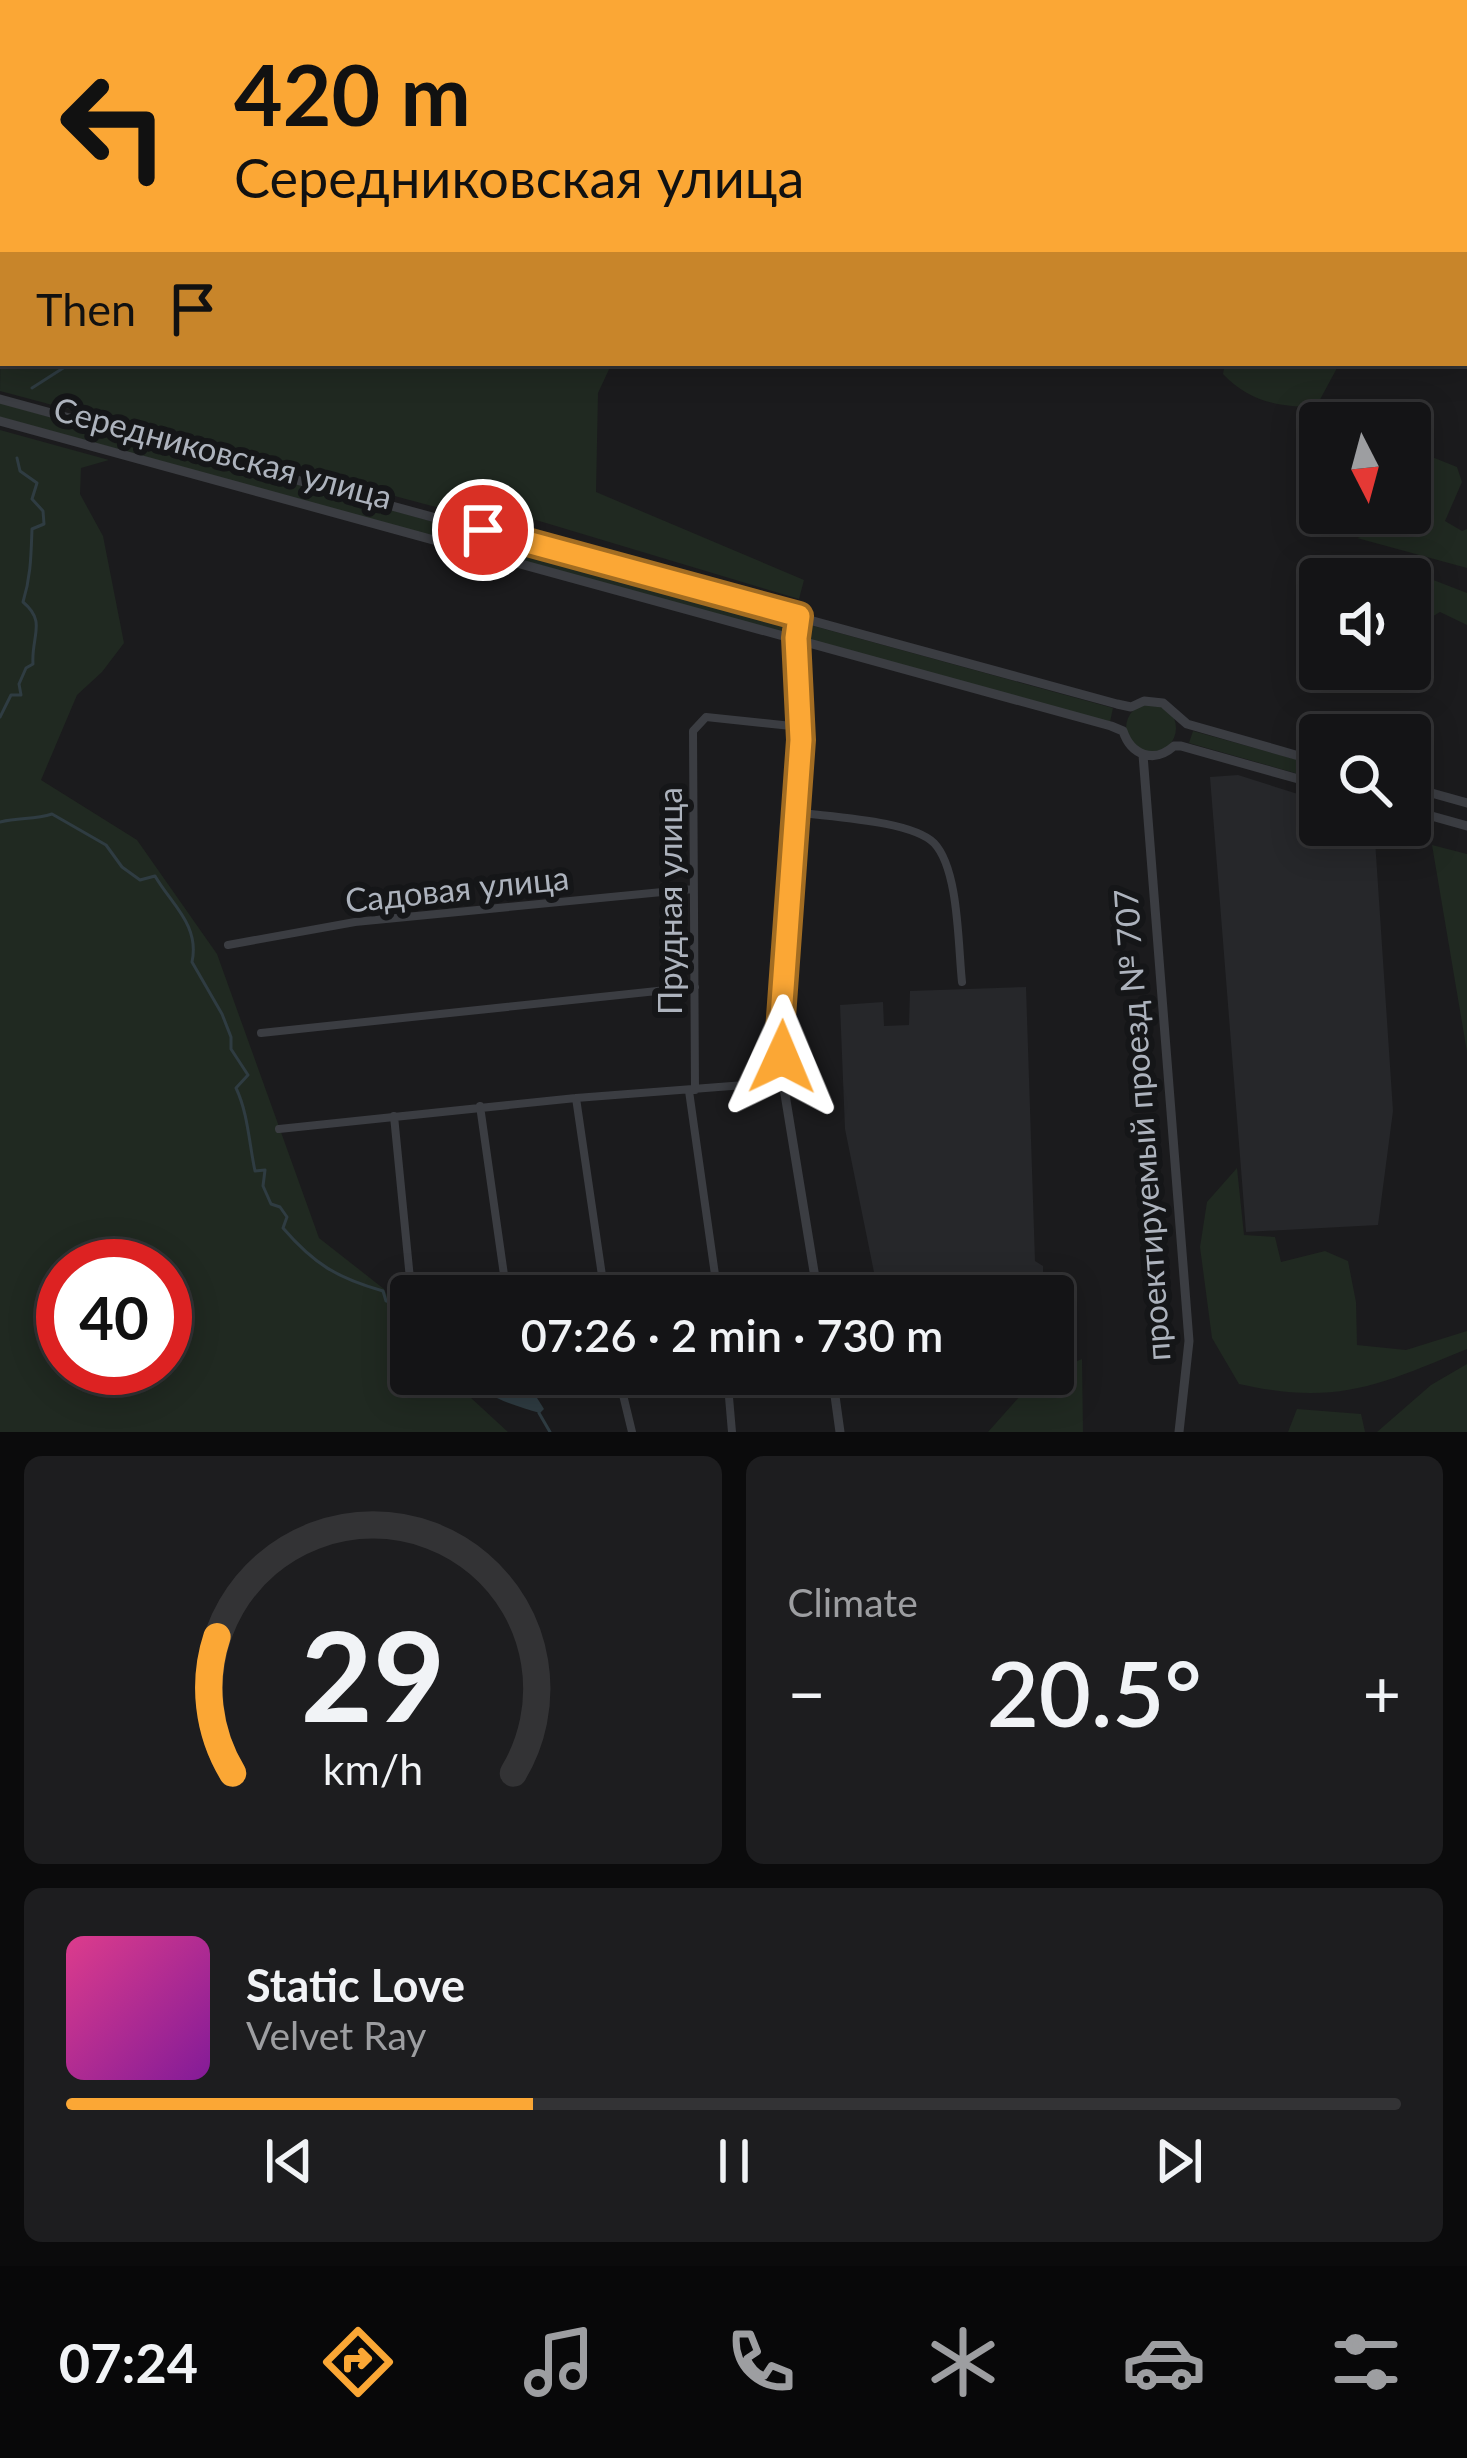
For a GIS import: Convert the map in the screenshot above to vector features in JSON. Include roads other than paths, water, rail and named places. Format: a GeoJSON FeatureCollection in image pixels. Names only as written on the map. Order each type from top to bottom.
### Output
{"type":"FeatureCollection","features":[{"type":"Feature","properties":{"kind":"street","name":"Середниковская улица"},"geometry":{"type":"LineString","coordinates":[[0,399],[1130,707],[1144,701],[1162,703],[1179,720],[1299,756]]}},
{"type":"Feature","properties":{"kind":"street","name":"Середниковская улица"},"geometry":{"type":"LineString","coordinates":[[0,421],[1123,731]]}},
{"type":"Feature","properties":{"kind":"street"},"geometry":{"type":"LineString","coordinates":[[157,463],[155,453],[161,442]]}},
{"type":"Feature","properties":{"kind":"street"},"geometry":{"type":"LineString","coordinates":[[799,616],[801,727],[780,1031],[783,1082],[815,1275]]}},
{"type":"Feature","properties":{"kind":"street"},"geometry":{"type":"LineString","coordinates":[[1130,707],[1123,731],[1131,748],[1143,755],[1162,754],[1174,746],[1179,720]]}},
{"type":"Feature","properties":{"kind":"street","name":"Прудная улица"},"geometry":{"type":"LineString","coordinates":[[715,1275],[692,1090],[693,731],[706,717],[801,727]]}},
{"type":"Feature","properties":{"kind":"street"},"geometry":{"type":"LineString","coordinates":[[1174,746],[1299,779]]}},
{"type":"Feature","properties":{"kind":"street","name":"проектируемый проезд № 707"},"geometry":{"type":"LineString","coordinates":[[1143,755],[1188,1317],[1179,1432]]}},
{"type":"Feature","properties":{"kind":"street"},"geometry":{"type":"LineString","coordinates":[[1431,793],[1467,803]]}},
{"type":"Feature","properties":{"kind":"street"},"geometry":{"type":"LineString","coordinates":[[794,812],[891,826],[934,843],[943,856],[954,903],[962,982]]}},
{"type":"Feature","properties":{"kind":"street"},"geometry":{"type":"LineString","coordinates":[[1431,816],[1467,826]]}},
{"type":"Feature","properties":{"kind":"street","name":"Садовая улица"},"geometry":{"type":"LineString","coordinates":[[228,946],[355,922],[693,890]]}},
{"type":"Feature","properties":{"kind":"street"},"geometry":{"type":"LineString","coordinates":[[261,1033],[695,988]]}},
{"type":"Feature","properties":{"kind":"street"},"geometry":{"type":"LineString","coordinates":[[279,1129],[480,1106],[783,1082]]}},
{"type":"Feature","properties":{"kind":"street"},"geometry":{"type":"LineString","coordinates":[[576,1098],[602,1275]]}},
{"type":"Feature","properties":{"kind":"street"},"geometry":{"type":"LineString","coordinates":[[480,1106],[504,1275]]}},
{"type":"Feature","properties":{"kind":"street"},"geometry":{"type":"LineString","coordinates":[[394,1116],[410,1275]]}},
{"type":"Feature","properties":{"kind":"street"},"geometry":{"type":"LineString","coordinates":[[623,1395],[632,1432]]}},
{"type":"Feature","properties":{"kind":"street"},"geometry":{"type":"LineString","coordinates":[[729,1395],[732,1432]]}},
{"type":"Feature","properties":{"kind":"street"},"geometry":{"type":"LineString","coordinates":[[835,1395],[840,1432]]}},
{"type":"Feature","properties":{"kind":"waterway"},"geometry":{"type":"LineString","coordinates":[[32,388],[66,366]]}},
{"type":"Feature","properties":{"kind":"waterway"},"geometry":{"type":"LineString","coordinates":[[0,717],[11,695],[21,695],[19,684],[33,664],[36,623],[23,602],[32,529],[44,524],[43,511],[32,499],[37,483],[20,471],[17,458]]}},
{"type":"Feature","properties":{"kind":"waterway"},"geometry":{"type":"LineString","coordinates":[[0,822],[52,814],[106,845],[122,867],[140,880],[155,876],[188,926],[192,962],[222,1014],[231,1049],[248,1075],[236,1088],[255,1171],[265,1170],[263,1186],[271,1204],[287,1217],[283,1228],[327,1268],[383,1291],[390,1303]]}},
{"type":"Feature","properties":{"kind":"waterway"},"geometry":{"type":"LineString","coordinates":[[539,1413],[550,1432]]}}]}
